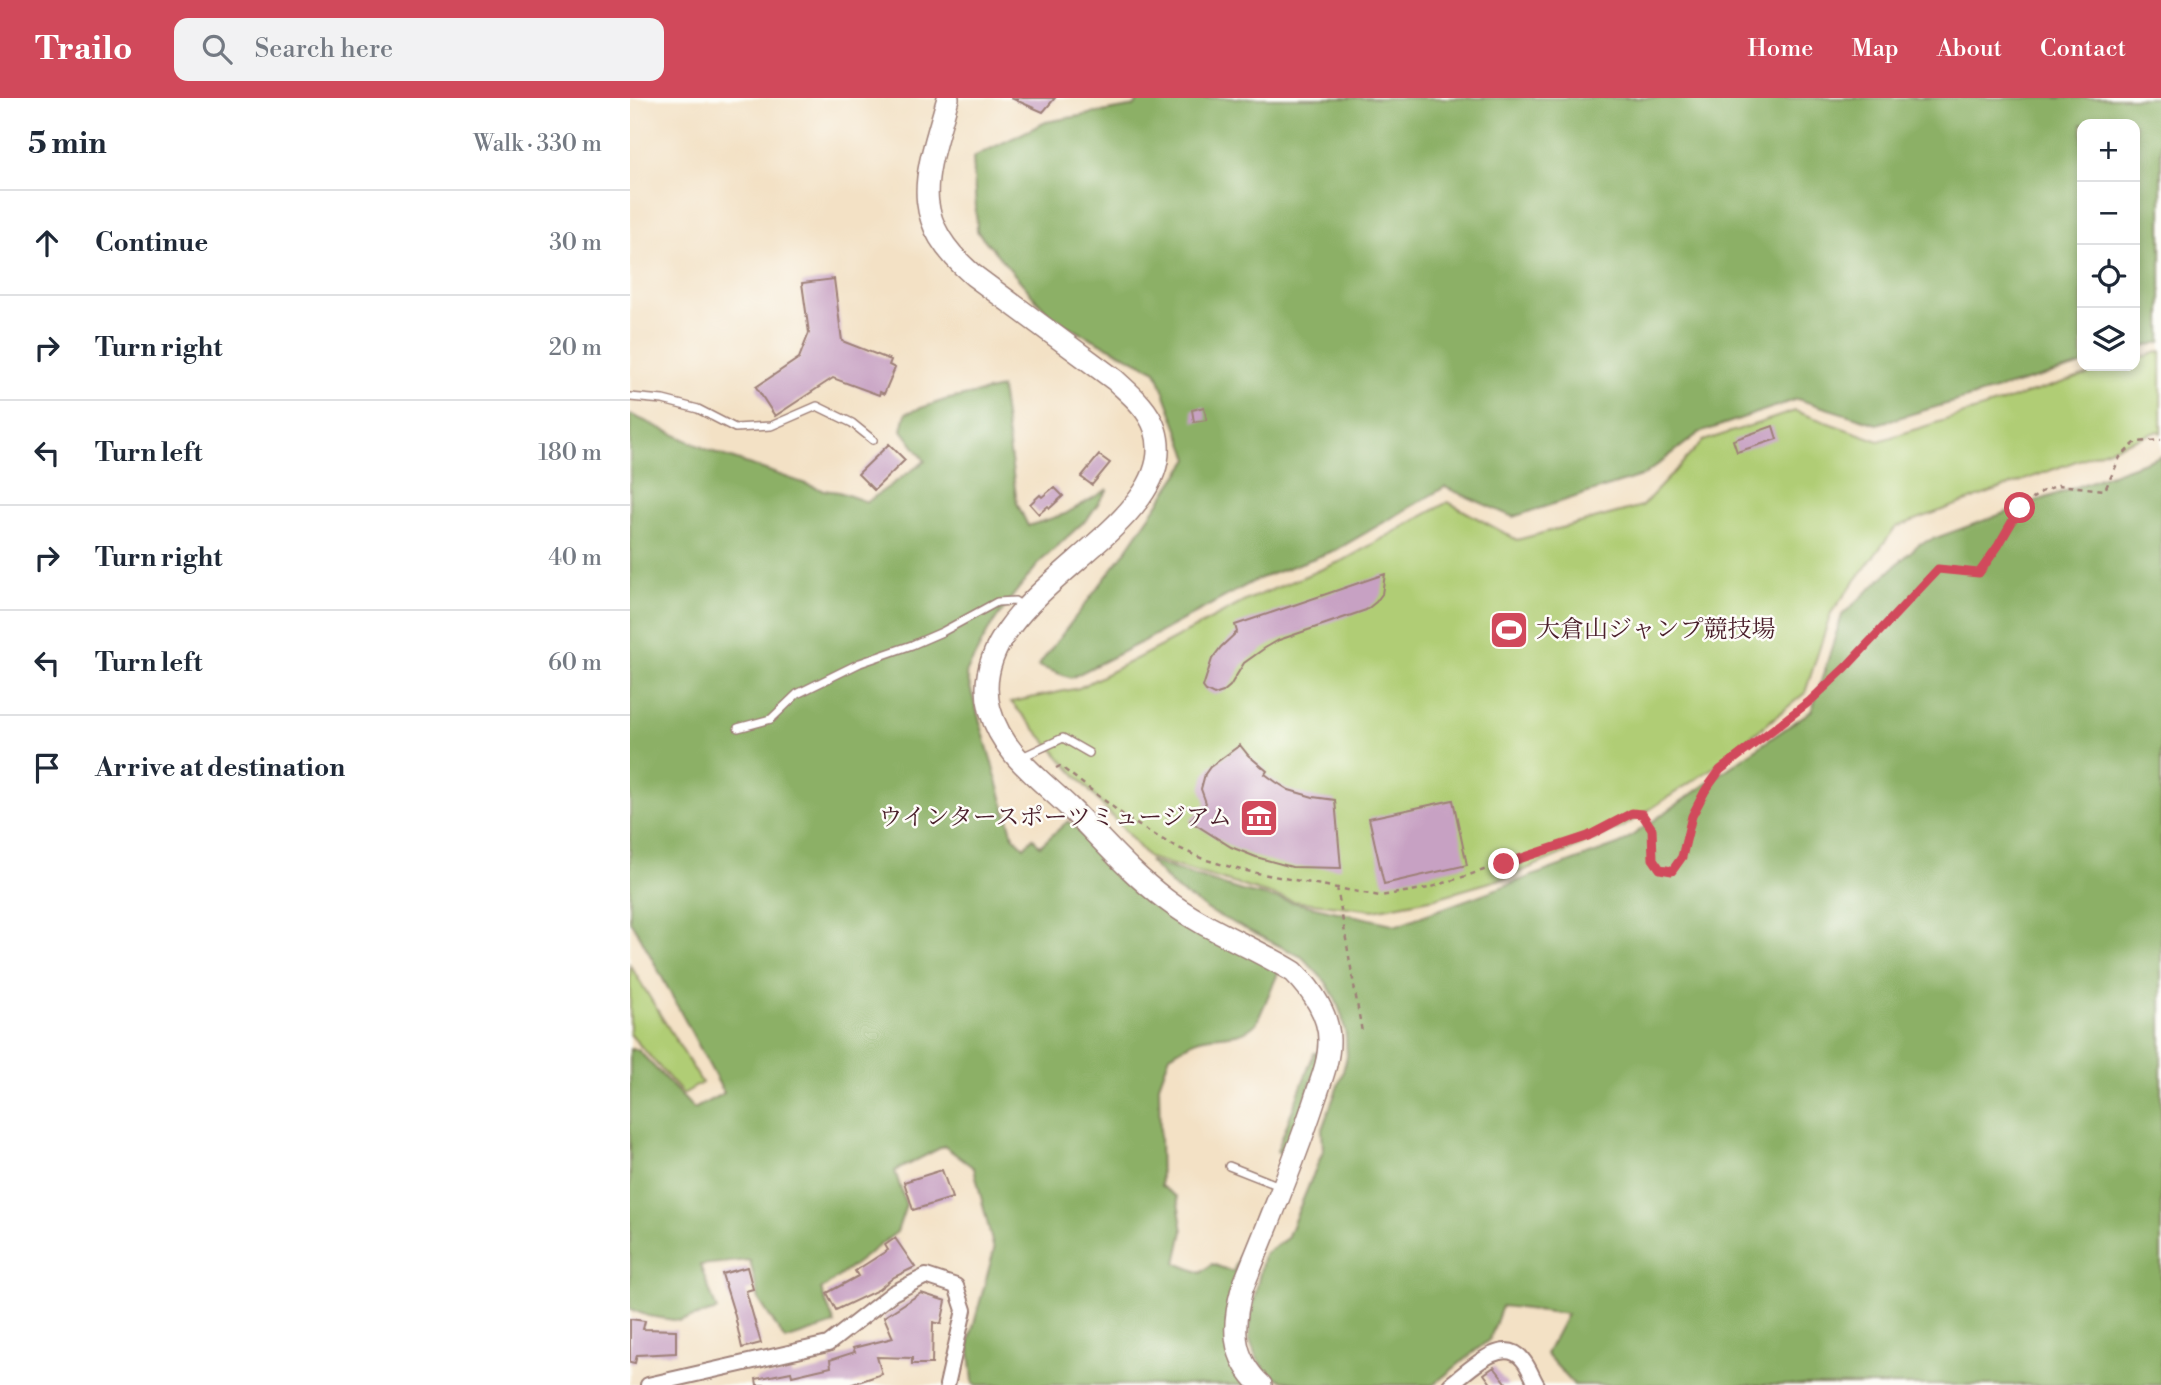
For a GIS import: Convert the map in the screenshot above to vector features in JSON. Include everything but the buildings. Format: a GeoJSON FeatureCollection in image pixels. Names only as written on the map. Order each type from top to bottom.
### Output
{"type":"FeatureCollection","features":[{"type":"Feature","properties":{"kind":"street"},"geometry":{"type":"LineString","coordinates":[[948,98],[925,190],[932,226],[942,243],[973,275],[1115,380],[1147,412],[1158,446],[1154,472],[1142,496],[1025,609],[1002,636],[988,676],[987,694],[996,727],[1018,759],[1069,807],[1114,855],[1167,900],[1294,972],[1308,986],[1326,1022],[1330,1040],[1324,1076],[1307,1127],[1242,1289],[1235,1315],[1237,1350],[1245,1367],[1261,1385]]}},
{"type":"Feature","properties":{"kind":"street"},"geometry":{"type":"LineString","coordinates":[[648,1385],[828,1344],[893,1293],[926,1276],[956,1286],[964,1310],[947,1385]]}},
{"type":"Feature","properties":{"kind":"street"},"geometry":{"type":"LineString","coordinates":[[1450,1385],[1485,1357],[1505,1351],[1522,1358],[1537,1385]]}},
{"type":"Feature","properties":{"kind":"lane"},"geometry":{"type":"LineString","coordinates":[[630,397],[663,400],[698,409],[735,428],[771,426],[817,406],[852,423],[873,440]]}},
{"type":"Feature","properties":{"kind":"lane"},"geometry":{"type":"LineString","coordinates":[[738,728],[771,719],[797,694],[860,663],[942,632],[997,602],[1015,601],[1025,609]]}},
{"type":"Feature","properties":{"kind":"lane"},"geometry":{"type":"LineString","coordinates":[[1018,759],[1063,738],[1088,753]]}},
{"type":"Feature","properties":{"kind":"lane"},"geometry":{"type":"LineString","coordinates":[[1229,1167],[1283,1187]]}},
{"type":"Feature","properties":{"kind":"path"},"geometry":{"type":"LineString","coordinates":[[1040,781],[1060,766],[1131,821],[1170,844],[1203,859],[1241,870],[1380,896],[1429,888],[1588,836],[1632,813],[1642,814],[1652,829],[1653,859],[1660,869],[1672,871],[1682,857],[1692,816],[1720,770],[1810,701],[1846,667],[1938,569],[1979,573],[2020,508],[2042,492],[2058,485],[2105,490],[2120,457],[2136,442],[2161,440]]}},
{"type":"Feature","properties":{"kind":"path"},"geometry":{"type":"LineString","coordinates":[[1337,887],[1362,1032]]}},
{"type":"Feature","properties":{"kind":"green space"},"geometry":{"type":"Polygon","coordinates":[[[1139,98],[2161,98],[2161,342],[2140,348],[2140,119],[2077,119],[2077,366],[1877,424],[1797,399],[1699,433],[1644,475],[1513,517],[1445,487],[1336,550],[1256,580],[1071,678],[1038,666],[1125,552],[1189,459],[1156,371],[1053,319],[977,231],[973,157],[1046,122],[1135,106],[1139,98]]]}},
{"type":"Feature","properties":{"kind":"green space","name":"大倉山ジャンプ競技場"},"geometry":{"type":"Polygon","coordinates":[[[2161,351],[2161,433],[2158,431],[1896,527],[1831,613],[1805,693],[1711,769],[1623,827],[1511,876],[1436,898],[1374,910],[1293,901],[1149,858],[1011,702],[1079,688],[1247,600],[1344,560],[1448,502],[1517,540],[1642,506],[1703,441],[1795,411],[1879,441],[2099,371],[2140,371],[2140,358],[2161,351]]]}},
{"type":"Feature","properties":{"kind":"green space"},"geometry":{"type":"Polygon","coordinates":[[[1001,388],[1017,503],[1028,526],[1065,514],[1108,489],[1088,518],[1041,561],[1015,593],[988,631],[966,673],[1013,836],[1024,847],[1033,838],[1040,846],[1068,821],[1160,902],[1279,971],[1257,1022],[1252,1027],[1238,1034],[1200,1039],[1170,1055],[1159,1085],[1161,1186],[1177,1197],[1183,1231],[1176,1263],[1201,1273],[1212,1264],[1233,1272],[1262,1201],[1269,1203],[1233,1293],[1249,1385],[976,1385],[973,1381],[969,1342],[994,1250],[974,1168],[944,1146],[895,1171],[906,1205],[897,1232],[821,1290],[835,1324],[785,1340],[759,1300],[750,1260],[700,1265],[717,1310],[680,1321],[648,1316],[630,1309],[630,1049],[638,1050],[694,1109],[724,1093],[630,921],[630,414],[708,450],[823,490],[839,492],[867,502],[925,461],[902,430],[906,413],[945,400],[1001,388]]]}},
{"type":"Feature","properties":{"kind":"green space"},"geometry":{"type":"Polygon","coordinates":[[[2161,456],[2161,1385],[1574,1385],[1546,1354],[1567,1314],[1502,1306],[1490,1339],[1433,1385],[1316,1385],[1283,1381],[1267,1372],[1256,1357],[1249,1338],[1251,1314],[1264,1254],[1287,1238],[1323,1151],[1322,1129],[1347,1056],[1342,1016],[1326,982],[1302,957],[1213,913],[1176,889],[1149,861],[1242,891],[1397,925],[1620,844],[1812,710],[1842,615],[1919,544],[2161,456]]]}},
{"type":"Feature","properties":{"kind":"green space"},"geometry":{"type":"Polygon","coordinates":[[[630,965],[702,1083],[683,1094],[630,1034],[630,965]]]}},
{"type":"Feature","properties":{"kind":"green space"},"geometry":{"type":"Polygon","coordinates":[[[1322,1052],[1285,1156],[1277,1151],[1314,1053],[1322,1052]]]}},
{"type":"Feature","properties":{"kind":"place","name":"大倉山ジャンプ競技場"},"geometry":{"type":"Point","coordinates":[1509,630]}},
{"type":"Feature","properties":{"kind":"place","name":"ウインタースポーツミュージアム"},"geometry":{"type":"Point","coordinates":[1259,818]}},
{"type":"Feature","properties":{"kind":"route"},"geometry":{"type":"LineString","coordinates":[[1504,864],[1588,836],[1632,813],[1642,814],[1652,829],[1653,859],[1660,869],[1672,871],[1682,857],[1692,816],[1720,770],[1810,701],[1846,667],[1938,569],[1979,573],[2020,508]]}}]}
